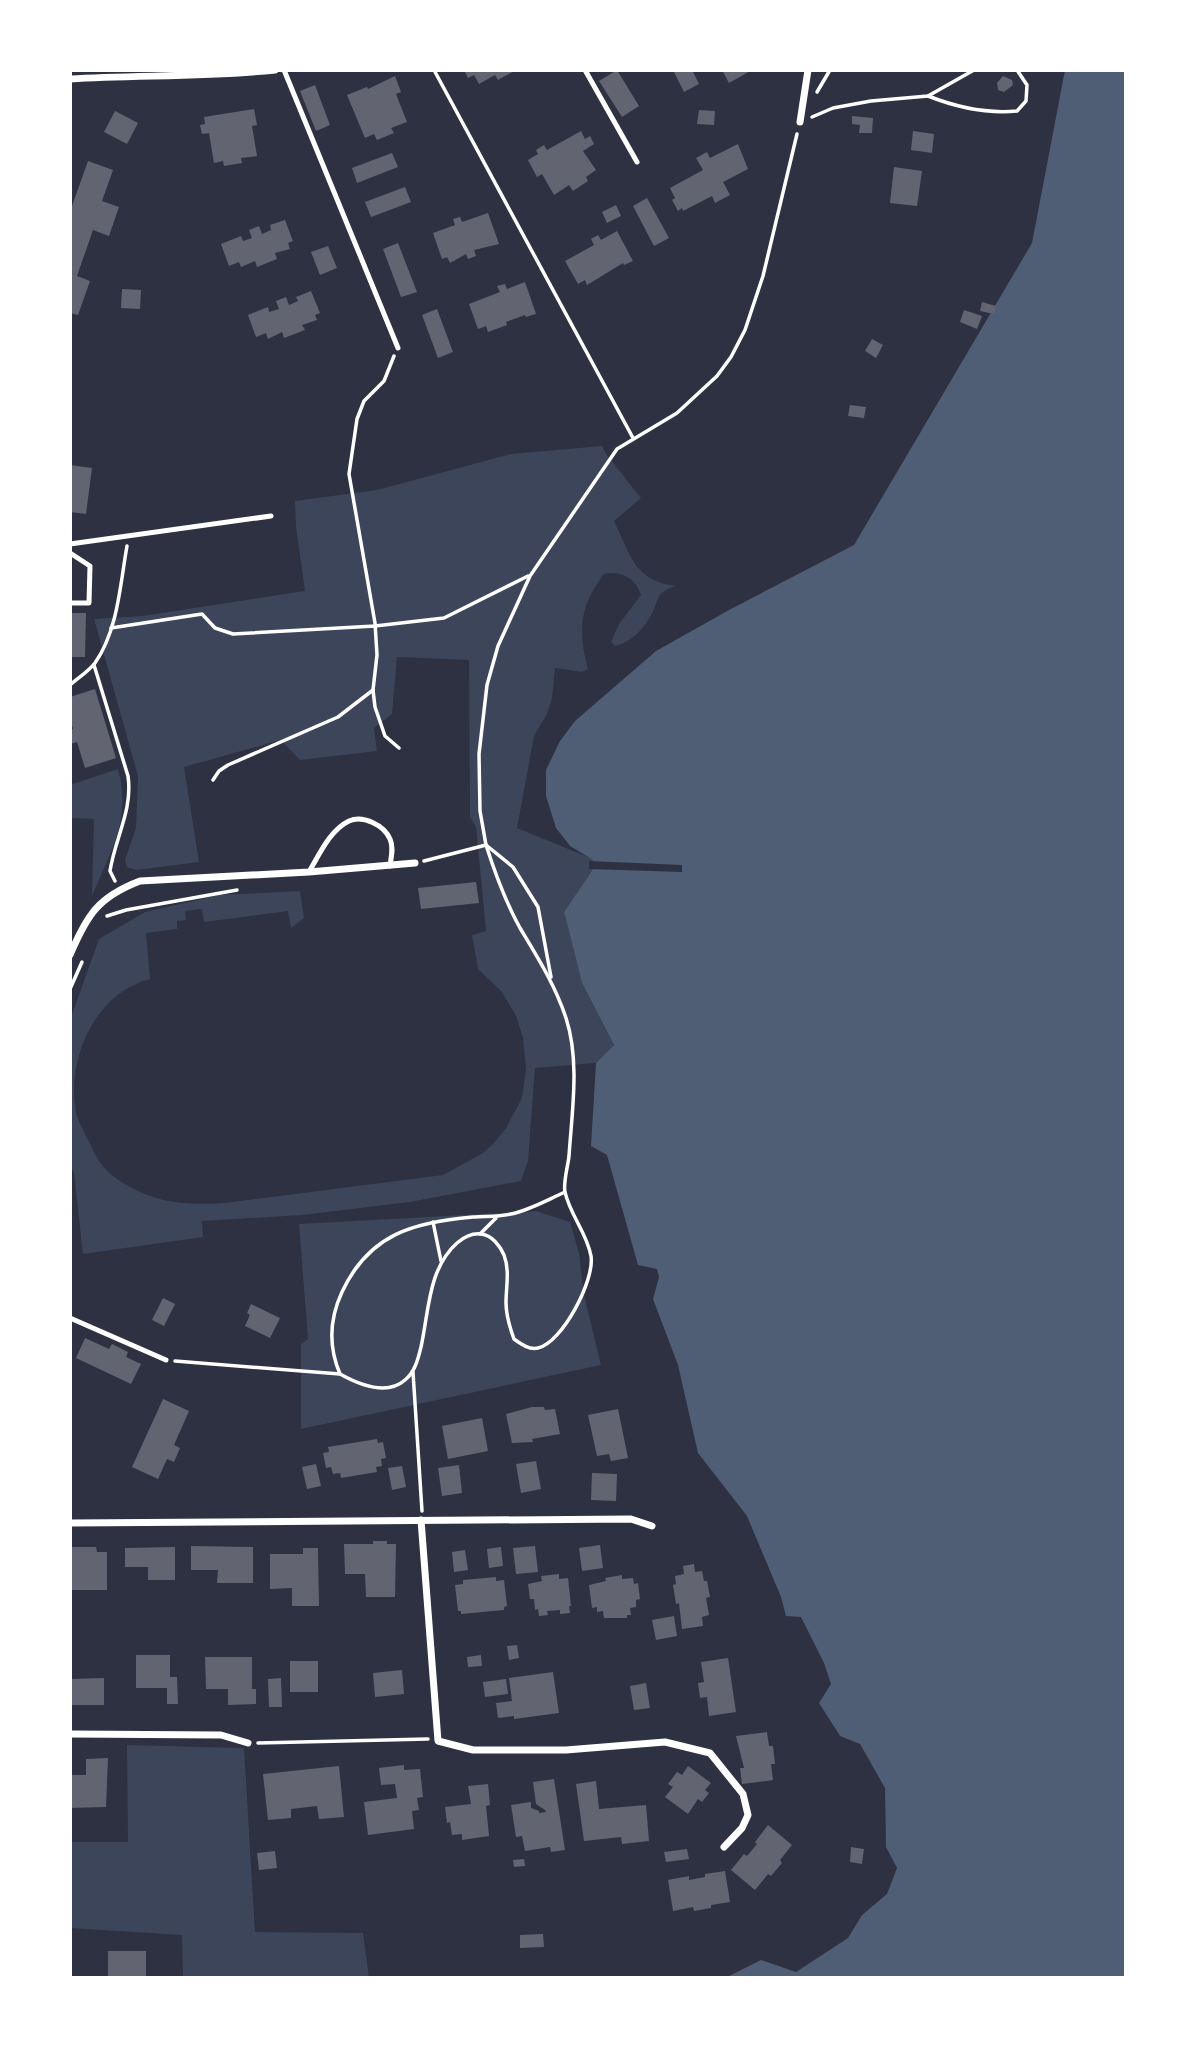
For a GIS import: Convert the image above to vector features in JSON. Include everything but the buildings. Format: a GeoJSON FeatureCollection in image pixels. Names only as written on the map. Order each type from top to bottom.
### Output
{"type":"FeatureCollection","features":[{"type":"Feature","properties":{"kind":"street"},"geometry":{"type":"LineString","coordinates":[[70,79],[160,74],[225,75],[275,70]]}},
{"type":"Feature","properties":{"kind":"street"},"geometry":{"type":"LineString","coordinates":[[800,122],[807,70]]}},
{"type":"Feature","properties":{"kind":"street"},"geometry":{"type":"LineString","coordinates":[[70,955],[83,924],[97,906],[120,889],[140,881],[415,863]]}},
{"type":"Feature","properties":{"kind":"street"},"geometry":{"type":"LineString","coordinates":[[70,1523],[631,1519],[652,1526]]}},
{"type":"Feature","properties":{"kind":"street"},"geometry":{"type":"LineString","coordinates":[[421,1520],[438,1741],[472,1750],[566,1750],[665,1742],[710,1753],[743,1794],[748,1815],[742,1828],[724,1847]]}},
{"type":"Feature","properties":{"kind":"street"},"geometry":{"type":"LineString","coordinates":[[70,1734],[221,1735],[248,1743]]}},
{"type":"Feature","properties":{"kind":"lane"},"geometry":{"type":"LineString","coordinates":[[284,70],[398,348]]}},
{"type":"Feature","properties":{"kind":"lane"},"geometry":{"type":"LineString","coordinates":[[585,70],[637,162]]}},
{"type":"Feature","properties":{"kind":"lane"},"geometry":{"type":"LineString","coordinates":[[70,544],[271,516]]}},
{"type":"Feature","properties":{"kind":"lane"},"geometry":{"type":"LineString","coordinates":[[70,553],[90,566],[89,603],[70,603]]}},
{"type":"Feature","properties":{"kind":"lane"},"geometry":{"type":"LineString","coordinates":[[309,872],[335,831],[350,820],[366,819],[380,827],[390,838],[390,866]]}},
{"type":"Feature","properties":{"kind":"lane"},"geometry":{"type":"LineString","coordinates":[[70,1318],[166,1360]]}},
{"type":"Feature","properties":{"kind":"path"},"geometry":{"type":"LineString","coordinates":[[434,70],[633,438]]}},
{"type":"Feature","properties":{"kind":"path"},"geometry":{"type":"LineString","coordinates":[[421,1520],[423,1501],[413,1371],[434,1279],[441,1261],[460,1240],[470,1235],[487,1236],[498,1244],[508,1275],[506,1304],[514,1339],[536,1349],[548,1344],[562,1330],[578,1302],[592,1268],[587,1240],[565,1192],[573,1081],[572,1045],[566,1019],[552,983],[519,927],[485,845],[480,811],[479,754],[487,685],[498,646],[530,576],[617,449],[677,413],[717,376],[731,357],[745,330],[763,276],[800,122],[833,108],[871,101],[928,96],[974,70]]}},
{"type":"Feature","properties":{"kind":"path"},"geometry":{"type":"LineString","coordinates":[[928,96],[948,104],[986,111],[1017,111],[1026,101],[1027,85],[1017,70]]}},
{"type":"Feature","properties":{"kind":"path"},"geometry":{"type":"LineString","coordinates":[[398,348],[384,381],[363,401],[357,419],[349,474],[375,626],[375,707],[385,736],[399,748]]}},
{"type":"Feature","properties":{"kind":"path"},"geometry":{"type":"LineString","coordinates":[[70,685],[94,665],[111,628],[128,537]]}},
{"type":"Feature","properties":{"kind":"path"},"geometry":{"type":"LineString","coordinates":[[111,628],[202,614],[215,628],[233,634],[375,626],[444,618],[530,576]]}},
{"type":"Feature","properties":{"kind":"path"},"geometry":{"type":"LineString","coordinates":[[94,665],[130,788],[129,802],[110,871],[120,889]]}},
{"type":"Feature","properties":{"kind":"path"},"geometry":{"type":"LineString","coordinates":[[213,780],[219,771],[228,765],[338,717],[373,690]]}},
{"type":"Feature","properties":{"kind":"path"},"geometry":{"type":"LineString","coordinates":[[415,863],[485,845]]}},
{"type":"Feature","properties":{"kind":"path"},"geometry":{"type":"LineString","coordinates":[[485,845],[513,867],[538,907],[552,983]]}},
{"type":"Feature","properties":{"kind":"path"},"geometry":{"type":"LineString","coordinates":[[101,921],[108,915],[126,910],[238,890]]}},
{"type":"Feature","properties":{"kind":"path"},"geometry":{"type":"LineString","coordinates":[[70,989],[85,954]]}},
{"type":"Feature","properties":{"kind":"path"},"geometry":{"type":"LineString","coordinates":[[340,1374],[330,1342],[338,1299],[363,1257],[378,1244],[401,1232],[433,1222],[498,1216],[531,1208],[565,1192]]}},
{"type":"Feature","properties":{"kind":"path"},"geometry":{"type":"LineString","coordinates":[[480,1234],[498,1216]]}},
{"type":"Feature","properties":{"kind":"path"},"geometry":{"type":"LineString","coordinates":[[433,1222],[441,1261]]}},
{"type":"Feature","properties":{"kind":"path"},"geometry":{"type":"LineString","coordinates":[[166,1360],[340,1374],[359,1384],[389,1387],[404,1382],[413,1371]]}},
{"type":"Feature","properties":{"kind":"path"},"geometry":{"type":"LineString","coordinates":[[248,1743],[422,1738],[438,1741]]}},
{"type":"Feature","properties":{"kind":"shaded area"},"geometry":{"type":"Polygon","coordinates":[[[1065,70],[1126,70],[1126,1978],[725,1978],[761,1960],[796,1972],[848,1938],[862,1915],[887,1894],[897,1868],[886,1847],[885,1788],[860,1744],[840,1736],[819,1703],[831,1684],[824,1663],[801,1617],[786,1616],[781,1597],[747,1516],[698,1453],[678,1365],[653,1299],[659,1277],[657,1269],[638,1265],[607,1155],[591,1146],[596,1063],[614,1045],[582,983],[564,912],[593,869],[593,860],[570,846],[556,828],[546,796],[546,770],[560,741],[575,721],[656,651],[854,545],[1032,243],[1065,70]]]}},
{"type":"Feature","properties":{"kind":"shaded area"},"geometry":{"type":"Polygon","coordinates":[[[602,446],[641,498],[614,521],[630,555],[642,572],[651,579],[676,586],[660,595],[649,619],[639,632],[615,646],[611,642],[619,624],[641,595],[631,580],[616,573],[604,574],[596,586],[583,620],[583,643],[588,669],[582,672],[555,668],[552,698],[547,714],[534,736],[517,828],[593,859],[593,869],[564,912],[582,983],[614,1045],[596,1063],[535,1068],[528,1161],[521,1181],[410,1202],[302,1215],[202,1221],[203,1237],[83,1254],[74,1173],[70,1165],[70,1020],[99,939],[145,912],[219,895],[300,891],[304,918],[291,928],[288,911],[204,922],[202,909],[185,911],[186,920],[177,921],[177,929],[146,933],[150,979],[114,998],[100,1013],[81,1050],[74,1092],[79,1121],[100,1162],[113,1176],[139,1192],[180,1203],[224,1203],[443,1175],[483,1153],[506,1128],[522,1098],[526,1069],[523,1038],[516,1016],[502,992],[478,969],[472,935],[486,931],[476,827],[470,817],[469,660],[397,657],[392,714],[374,728],[377,751],[300,760],[281,740],[184,767],[199,862],[136,870],[127,867],[125,860],[136,828],[138,776],[94,619],[143,616],[305,591],[295,501],[377,490],[511,454],[602,446]]]}},
{"type":"Feature","properties":{"kind":"shaded area"},"geometry":{"type":"Polygon","coordinates":[[[118,769],[122,787],[121,819],[112,849],[92,896],[94,819],[70,818],[70,785],[118,769]]]}},
{"type":"Feature","properties":{"kind":"shaded area"},"geometry":{"type":"Polygon","coordinates":[[[536,1211],[570,1222],[579,1253],[584,1295],[601,1365],[301,1429],[301,1344],[308,1339],[299,1224],[536,1211]]]}},
{"type":"Feature","properties":{"kind":"shaded area"},"geometry":{"type":"Polygon","coordinates":[[[127,1745],[244,1748],[255,1932],[363,1933],[369,1978],[183,1978],[182,1935],[70,1928],[70,1842],[128,1842],[127,1745]]]}},
{"type":"Feature","properties":{"kind":"pier"},"geometry":{"type":"Polygon","coordinates":[[[589,861],[682,865],[682,872],[589,869],[589,861]]]}}]}
